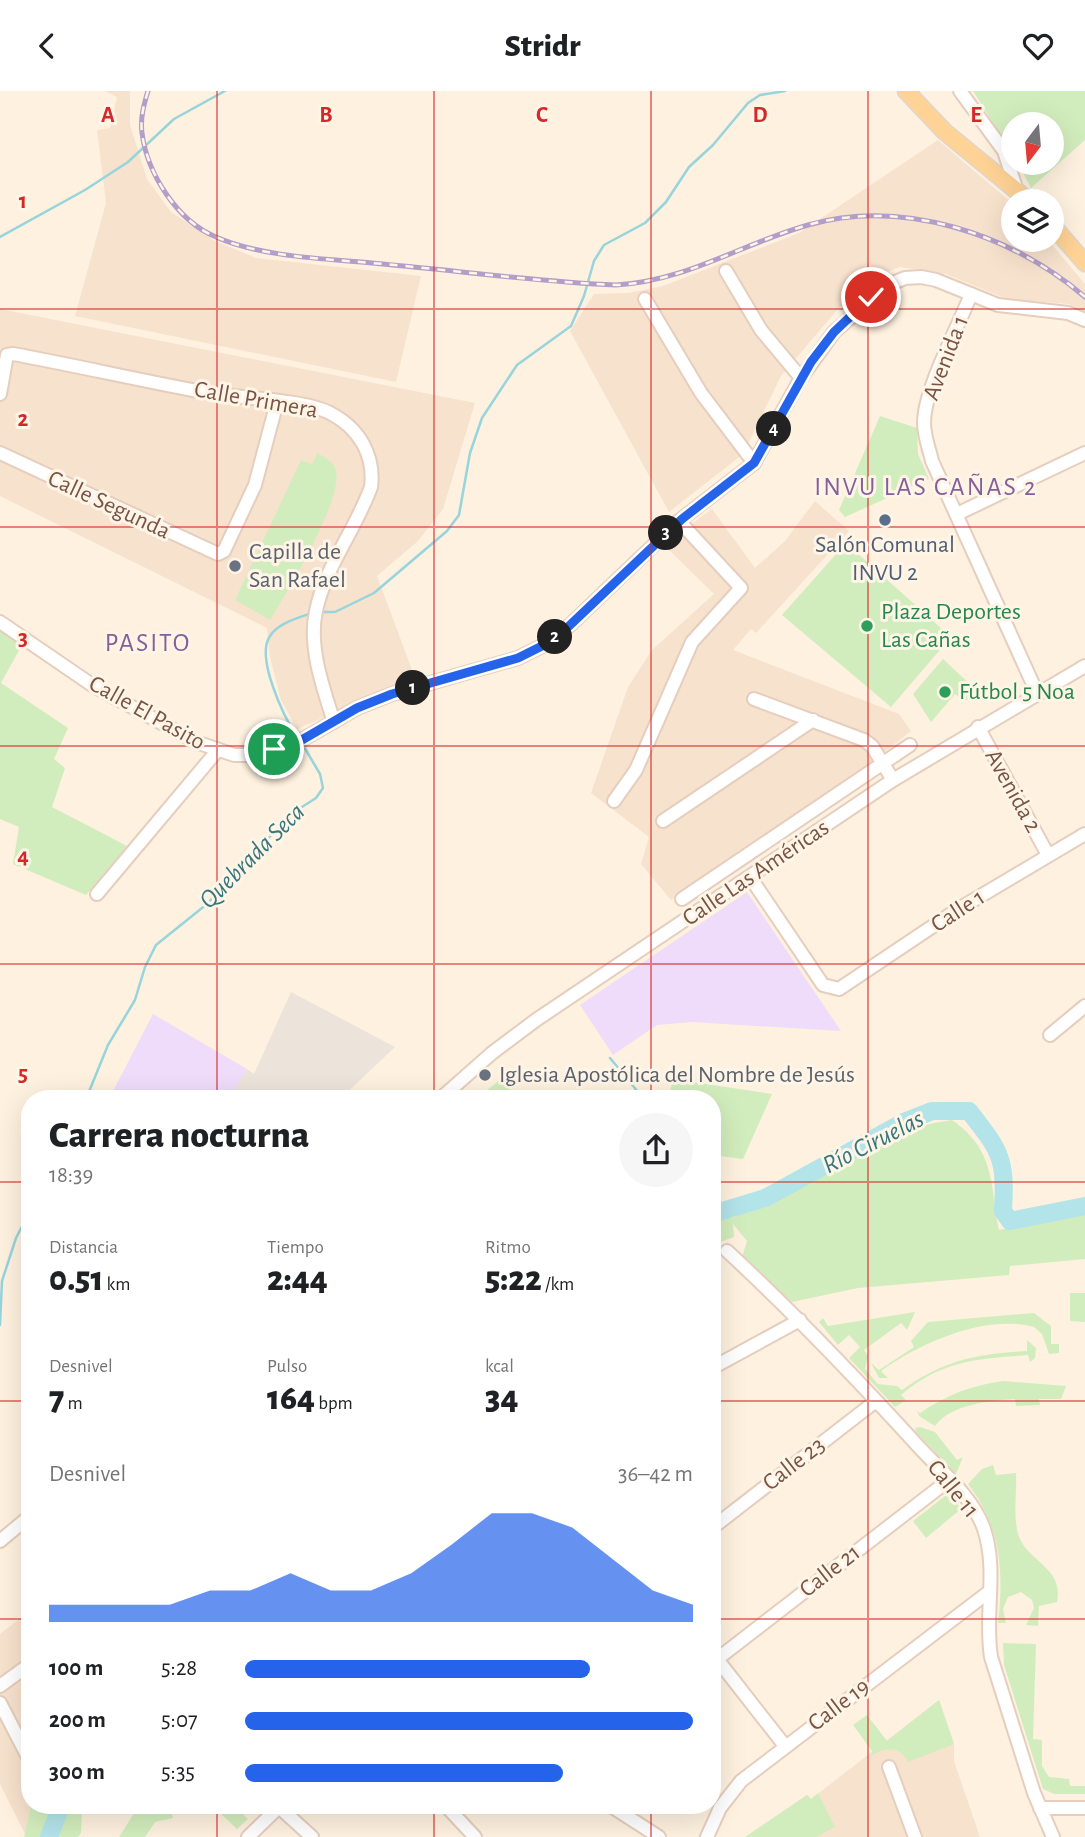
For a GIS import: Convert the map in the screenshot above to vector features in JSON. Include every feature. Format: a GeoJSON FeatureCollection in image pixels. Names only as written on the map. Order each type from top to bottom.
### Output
{"type":"FeatureCollection","features":[{"type":"Feature","properties":{"kind":"main road"},"geometry":{"type":"LineString","coordinates":[[906,91],[945,132],[1014,189]]}},
{"type":"Feature","properties":{"kind":"main road"},"geometry":{"type":"LineString","coordinates":[[1064,239],[1085,263]]}},
{"type":"Feature","properties":{"kind":"street"},"geometry":{"type":"LineString","coordinates":[[960,91],[1004,151],[1020,189]]}},
{"type":"Feature","properties":{"kind":"street"},"geometry":{"type":"LineString","coordinates":[[726,271],[761,330],[801,378]]}},
{"type":"Feature","properties":{"kind":"street","name":"Calle El Pasito"},"geometry":{"type":"LineString","coordinates":[[0,622],[92,685],[216,751],[251,755],[286,746],[317,732],[357,708],[392,694],[535,651],[569,626],[679,521],[754,463],[801,378],[834,332],[888,285],[905,278],[936,279],[1014,309],[1068,313],[1085,320]]}},
{"type":"Feature","properties":{"kind":"street","name":"Avenida 1"},"geometry":{"type":"LineString","coordinates":[[971,294],[929,398],[924,422],[932,461],[1037,693]]}},
{"type":"Feature","properties":{"kind":"street"},"geometry":{"type":"LineString","coordinates":[[645,299],[701,393],[754,463]]}},
{"type":"Feature","properties":{"kind":"street","name":"Calle Primera"},"geometry":{"type":"LineString","coordinates":[[0,394],[3,363],[7,355],[13,354],[208,393],[328,412],[353,429],[368,451],[373,471],[366,503],[318,601],[315,622],[320,670],[334,722]]}},
{"type":"Feature","properties":{"kind":"street","name":"Calle Segunda"},"geometry":{"type":"LineString","coordinates":[[0,453],[218,554],[224,551],[255,485],[277,402]]}},
{"type":"Feature","properties":{"kind":"street"},"geometry":{"type":"LineString","coordinates":[[957,514],[1085,453]]}},
{"type":"Feature","properties":{"kind":"street"},"geometry":{"type":"LineString","coordinates":[[614,801],[636,770],[692,642],[741,588],[679,521]]}},
{"type":"Feature","properties":{"kind":"street","name":"Calle Las Américas"},"geometry":{"type":"LineString","coordinates":[[450,1090],[492,1053],[536,1020],[893,780],[978,727],[1085,666]]}},
{"type":"Feature","properties":{"kind":"street"},"geometry":{"type":"LineString","coordinates":[[754,699],[864,740],[893,780]]}},
{"type":"Feature","properties":{"kind":"street"},"geometry":{"type":"LineString","coordinates":[[663,821],[813,720]]}},
{"type":"Feature","properties":{"kind":"street","name":"Avenida 2"},"geometry":{"type":"LineString","coordinates":[[978,727],[1048,855]]}},
{"type":"Feature","properties":{"kind":"street","name":"Calle Las Américas"},"geometry":{"type":"LineString","coordinates":[[682,899],[910,745]]}},
{"type":"Feature","properties":{"kind":"street"},"geometry":{"type":"LineString","coordinates":[[97,894],[216,751]]}},
{"type":"Feature","properties":{"kind":"street","name":"Calle 1"},"geometry":{"type":"LineString","coordinates":[[750,877],[823,985],[833,990],[844,987],[957,910],[1085,834]]}},
{"type":"Feature","properties":{"kind":"street"},"geometry":{"type":"LineString","coordinates":[[769,841],[780,857]]}},
{"type":"Feature","properties":{"kind":"street"},"geometry":{"type":"LineString","coordinates":[[1050,1035],[1085,1006]]}},
{"type":"Feature","properties":{"kind":"street","name":"Calle 11"},"geometry":{"type":"LineString","coordinates":[[727,1251],[800,1319],[971,1505],[984,1529],[990,1553],[990,1657],[1040,1808],[1053,1837]]}},
{"type":"Feature","properties":{"kind":"street"},"geometry":{"type":"LineString","coordinates":[[721,1363],[800,1319]]}},
{"type":"Feature","properties":{"kind":"street","name":"Calle 23"},"geometry":{"type":"LineString","coordinates":[[721,1521],[876,1401]]}},
{"type":"Feature","properties":{"kind":"street","name":"Calle 21"},"geometry":{"type":"LineString","coordinates":[[721,1653],[949,1480]]}},
{"type":"Feature","properties":{"kind":"street"},"geometry":{"type":"LineString","coordinates":[[0,1541],[21,1524]]}},
{"type":"Feature","properties":{"kind":"street","name":"Calle 19"},"geometry":{"type":"LineString","coordinates":[[721,1808],[734,1789],[785,1746],[990,1591]]}},
{"type":"Feature","properties":{"kind":"street"},"geometry":{"type":"LineString","coordinates":[[721,1667],[785,1746]]}},
{"type":"Feature","properties":{"kind":"street"},"geometry":{"type":"LineString","coordinates":[[0,1686],[21,1671]]}},
{"type":"Feature","properties":{"kind":"street"},"geometry":{"type":"LineString","coordinates":[[0,1703],[21,1744]]}},
{"type":"Feature","properties":{"kind":"street"},"geometry":{"type":"LineString","coordinates":[[889,1767],[915,1837]]}},
{"type":"Feature","properties":{"kind":"street"},"geometry":{"type":"LineString","coordinates":[[1040,1808],[1085,1808]]}},
{"type":"Feature","properties":{"kind":"street"},"geometry":{"type":"LineString","coordinates":[[248,1837],[272,1814]]}},
{"type":"Feature","properties":{"kind":"street"},"geometry":{"type":"LineString","coordinates":[[287,1814],[312,1837]]}},
{"type":"Feature","properties":{"kind":"street"},"geometry":{"type":"LineString","coordinates":[[453,1814],[475,1837]]}},
{"type":"Feature","properties":{"kind":"street"},"geometry":{"type":"LineString","coordinates":[[623,1814],[659,1837]]}},
{"type":"Feature","properties":{"kind":"street","name":"Calle 19"},"geometry":{"type":"LineString","coordinates":[[707,1837],[717,1814]]}},
{"type":"Feature","properties":{"kind":"shaded area"},"geometry":{"type":"Polygon","coordinates":[[[105,91],[130,91],[130,125],[147,179],[171,212],[213,240],[256,258],[421,276],[396,382],[75,316],[106,203],[97,130],[110,128],[117,97],[105,91]]]}},
{"type":"Feature","properties":{"kind":"shaded area"},"geometry":{"type":"Polygon","coordinates":[[[938,140],[1001,194],[1001,252],[1058,252],[1085,284],[1085,312],[1069,304],[1007,299],[946,274],[900,267],[874,277],[837,310],[781,376],[743,454],[669,512],[570,331],[594,294],[628,293],[663,286],[799,233],[938,140]]]}},
{"type":"Feature","properties":{"kind":"shaded area"},"geometry":{"type":"Polygon","coordinates":[[[0,309],[475,403],[443,509],[418,541],[377,576],[415,678],[297,729],[281,700],[270,657],[267,628],[0,496],[0,309]]]}},
{"type":"Feature","properties":{"kind":"shaded area"},"geometry":{"type":"Polygon","coordinates":[[[815,501],[849,531],[756,633],[751,629],[733,650],[899,714],[911,731],[837,789],[671,900],[641,864],[649,837],[591,793],[628,687],[652,650],[714,594],[664,545],[712,509],[755,568],[785,541],[815,501]]]}},
{"type":"Feature","properties":{"kind":"shaded area"},"geometry":{"type":"Polygon","coordinates":[[[747,892],[841,1031],[691,1022],[657,1025],[613,1055],[580,1005],[747,892]]]}},
{"type":"Feature","properties":{"kind":"shaded area"},"geometry":{"type":"Polygon","coordinates":[[[291,992],[395,1047],[350,1090],[233,1090],[247,1069],[254,1074],[291,992]]]}},
{"type":"Feature","properties":{"kind":"shaded area"},"geometry":{"type":"Polygon","coordinates":[[[153,1014],[247,1069],[234,1090],[114,1090],[153,1014]]]}},
{"type":"Feature","properties":{"kind":"shaded area"},"geometry":{"type":"Polygon","coordinates":[[[21,1618],[21,1814],[30,1814],[26,1836],[0,1784],[0,1634],[21,1618]]]}},
{"type":"Feature","properties":{"kind":"shaded area"},"geometry":{"type":"Polygon","coordinates":[[[939,1700],[954,1744],[954,1761],[980,1837],[745,1837],[807,1795],[811,1799],[939,1700]]]}},
{"type":"Feature","properties":{"kind":"green space"},"geometry":{"type":"Polygon","coordinates":[[[973,91],[1085,91],[1085,140],[1064,159],[1064,112],[1001,112],[1001,136],[973,91]]]}},
{"type":"Feature","properties":{"kind":"green space"},"geometry":{"type":"Polygon","coordinates":[[[1024,175],[1046,175],[1031,188],[1024,175]]]}},
{"type":"Feature","properties":{"kind":"green space"},"geometry":{"type":"Polygon","coordinates":[[[880,416],[917,428],[918,454],[929,479],[845,517],[839,510],[880,416]]]}},
{"type":"Feature","properties":{"kind":"green space"},"geometry":{"type":"Polygon","coordinates":[[[317,453],[331,462],[336,471],[336,485],[331,503],[312,546],[270,620],[235,600],[301,460],[312,464],[317,453]]]}},
{"type":"Feature","properties":{"kind":"green space","name":"Plaza Deportes Las Cañas"},"geometry":{"type":"Polygon","coordinates":[[[846,543],[951,637],[891,707],[782,615],[846,543]]]}},
{"type":"Feature","properties":{"kind":"green space"},"geometry":{"type":"Polygon","coordinates":[[[0,629],[22,645],[1,683],[68,728],[54,759],[65,768],[52,807],[127,846],[86,895],[13,864],[19,827],[0,819],[0,629]]]}},
{"type":"Feature","properties":{"kind":"green space","name":"Fútbol 5 Noa"},"geometry":{"type":"Polygon","coordinates":[[[943,659],[976,690],[965,702],[955,694],[931,722],[913,694],[943,659]]]}},
{"type":"Feature","properties":{"kind":"green space"},"geometry":{"type":"Polygon","coordinates":[[[501,1079],[511,1090],[487,1090],[501,1079]]]}},
{"type":"Feature","properties":{"kind":"green space"},"geometry":{"type":"Polygon","coordinates":[[[673,1079],[772,1094],[743,1159],[721,1156],[721,1090],[670,1090],[673,1079]]]}},
{"type":"Feature","properties":{"kind":"green space"},"geometry":{"type":"Polygon","coordinates":[[[952,1120],[976,1143],[992,1182],[999,1230],[1085,1212],[1085,1259],[1010,1266],[1009,1275],[858,1288],[792,1302],[742,1257],[747,1241],[733,1224],[734,1237],[721,1242],[721,1206],[731,1205],[732,1218],[929,1124],[952,1120]]]}},
{"type":"Feature","properties":{"kind":"green space"},"geometry":{"type":"Polygon","coordinates":[[[1070,1293],[1085,1293],[1085,1322],[1070,1321],[1070,1293]]]}},
{"type":"Feature","properties":{"kind":"green space"},"geometry":{"type":"Polygon","coordinates":[[[915,1312],[907,1330],[901,1323],[864,1350],[868,1356],[865,1369],[878,1384],[897,1386],[902,1390],[932,1372],[962,1360],[1027,1351],[1027,1340],[1036,1348],[1035,1358],[1030,1362],[1028,1355],[993,1358],[946,1368],[916,1383],[901,1395],[906,1400],[895,1407],[849,1358],[860,1347],[849,1335],[838,1345],[819,1322],[823,1318],[828,1326],[915,1312]]]}},
{"type":"Feature","properties":{"kind":"green space"},"geometry":{"type":"Polygon","coordinates":[[[1034,1313],[1051,1326],[1051,1344],[1059,1344],[1059,1353],[1049,1354],[1042,1334],[1034,1327],[995,1324],[954,1334],[914,1350],[881,1371],[888,1378],[879,1378],[871,1363],[879,1370],[914,1347],[911,1341],[928,1322],[1034,1313]]]}},
{"type":"Feature","properties":{"kind":"green space"},"geometry":{"type":"Polygon","coordinates":[[[1004,1381],[1066,1386],[1061,1399],[1039,1399],[1040,1405],[1016,1406],[1015,1399],[972,1405],[951,1413],[935,1426],[919,1416],[917,1411],[920,1413],[970,1388],[1004,1381]]]}},
{"type":"Feature","properties":{"kind":"green space"},"geometry":{"type":"Polygon","coordinates":[[[915,1428],[935,1432],[957,1460],[963,1457],[956,1474],[916,1432],[915,1428]]]}},
{"type":"Feature","properties":{"kind":"green space"},"geometry":{"type":"Polygon","coordinates":[[[993,1465],[996,1475],[1016,1473],[1015,1512],[1018,1534],[1029,1552],[1050,1572],[1058,1590],[1057,1602],[1039,1606],[1038,1626],[1026,1625],[1034,1608],[1032,1600],[1021,1592],[1008,1597],[1003,1609],[1006,1623],[998,1623],[998,1550],[987,1517],[968,1484],[982,1469],[993,1465]]]}},
{"type":"Feature","properties":{"kind":"green space"},"geometry":{"type":"Polygon","coordinates":[[[945,1496],[952,1497],[961,1509],[926,1538],[913,1521],[945,1496]]]}},
{"type":"Feature","properties":{"kind":"green space"},"geometry":{"type":"Polygon","coordinates":[[[1003,1643],[1036,1644],[1033,1739],[1042,1740],[1042,1766],[1049,1777],[1069,1779],[1070,1786],[1085,1786],[1085,1794],[1054,1794],[1043,1789],[1004,1665],[1003,1643]]]}},
{"type":"Feature","properties":{"kind":"green space"},"geometry":{"type":"Polygon","coordinates":[[[939,1700],[954,1744],[908,1762],[905,1756],[891,1749],[871,1756],[872,1751],[853,1725],[867,1715],[887,1741],[939,1700]]]}},
{"type":"Feature","properties":{"kind":"green space"},"geometry":{"type":"Polygon","coordinates":[[[818,1793],[835,1827],[816,1837],[745,1837],[807,1795],[811,1799],[818,1793]]]}},
{"type":"Feature","properties":{"kind":"green space"},"geometry":{"type":"Polygon","coordinates":[[[29,1814],[82,1814],[81,1833],[78,1837],[24,1837],[29,1814]]]}},
{"type":"Feature","properties":{"kind":"green space"},"geometry":{"type":"Polygon","coordinates":[[[172,1814],[173,1818],[155,1822],[145,1837],[119,1837],[133,1815],[172,1814]]]}},
{"type":"Feature","properties":{"kind":"green space"},"geometry":{"type":"Polygon","coordinates":[[[221,1814],[243,1814],[248,1819],[237,1829],[221,1814]]]}},
{"type":"Feature","properties":{"kind":"waterway"},"geometry":{"type":"LineString","coordinates":[[0,237],[85,190],[128,162],[174,119],[225,91]]}},
{"type":"Feature","properties":{"kind":"waterway","name":"Quebrada Seca"},"geometry":{"type":"LineString","coordinates":[[319,612],[335,612],[374,593],[447,531],[459,515],[470,453],[482,418],[517,365],[571,326],[584,296],[594,261],[604,245],[645,223],[666,202],[689,167],[713,145],[748,103],[760,95],[785,91]]}},
{"type":"Feature","properties":{"kind":"waterway","name":"Quebrada Seca"},"geometry":{"type":"LineString","coordinates":[[297,737],[273,687],[266,646],[270,636],[278,628],[312,613]]}},
{"type":"Feature","properties":{"kind":"waterway","name":"Quebrada Seca"},"geometry":{"type":"LineString","coordinates":[[90,1090],[108,1045],[135,1000],[145,967],[156,945],[207,904],[291,814],[316,798],[323,788],[320,774],[303,745]]}},
{"type":"Feature","properties":{"kind":"waterway"},"geometry":{"type":"LineString","coordinates":[[610,1058],[636,1090]]}},
{"type":"Feature","properties":{"kind":"waterway","name":"Río Ciruelas"},"geometry":{"type":"LineString","coordinates":[[721,1211],[765,1198],[904,1122],[932,1111],[969,1111],[988,1136],[1002,1167],[1003,1211],[1010,1221],[1085,1206]]}},
{"type":"Feature","properties":{"kind":"waterway","name":"Quebrada Seca"},"geometry":{"type":"LineString","coordinates":[[0,1325],[2,1281],[21,1228]]}},
{"type":"Feature","properties":{"kind":"waterway","name":"Río Ciruelas"},"geometry":{"type":"LineString","coordinates":[[49,1837],[58,1814]]}},
{"type":"Feature","properties":{"kind":"railway"},"geometry":{"type":"LineString","coordinates":[[148,91],[142,117],[142,133],[150,164],[166,194],[177,208],[202,230],[255,249],[320,259],[616,285],[667,277],[808,225],[844,218],[881,216],[918,219],[990,239],[1024,255],[1085,297]]}},
{"type":"Feature","properties":{"kind":"place","name":"Salón Comunal INVU 2"},"geometry":{"type":"Point","coordinates":[885,520]}},
{"type":"Feature","properties":{"kind":"place","name":"Capilla de San Rafael"},"geometry":{"type":"Point","coordinates":[235,566]}},
{"type":"Feature","properties":{"kind":"place","name":"Plaza Deportes Las Cañas"},"geometry":{"type":"Point","coordinates":[867,626]}},
{"type":"Feature","properties":{"kind":"place","name":"Fútbol 5 Noa"},"geometry":{"type":"Point","coordinates":[945,692]}},
{"type":"Feature","properties":{"kind":"place","name":"Iglesia Apostólica del Nombre de Jesús"},"geometry":{"type":"Point","coordinates":[485,1075]}},
{"type":"Feature","properties":{"kind":"district","name":"INVU LAS CAÑAS 2"},"geometry":{"type":"Point","coordinates":[926,487]}},
{"type":"Feature","properties":{"kind":"district","name":"PASITO"},"geometry":{"type":"Point","coordinates":[148,643]}},
{"type":"Feature","properties":{"kind":"route"},"geometry":{"type":"LineString","coordinates":[[274,749],[300,741],[357,708],[392,694],[518,658],[544,645],[569,626],[682,519],[754,463],[811,362],[834,332],[871,297]]}}]}
